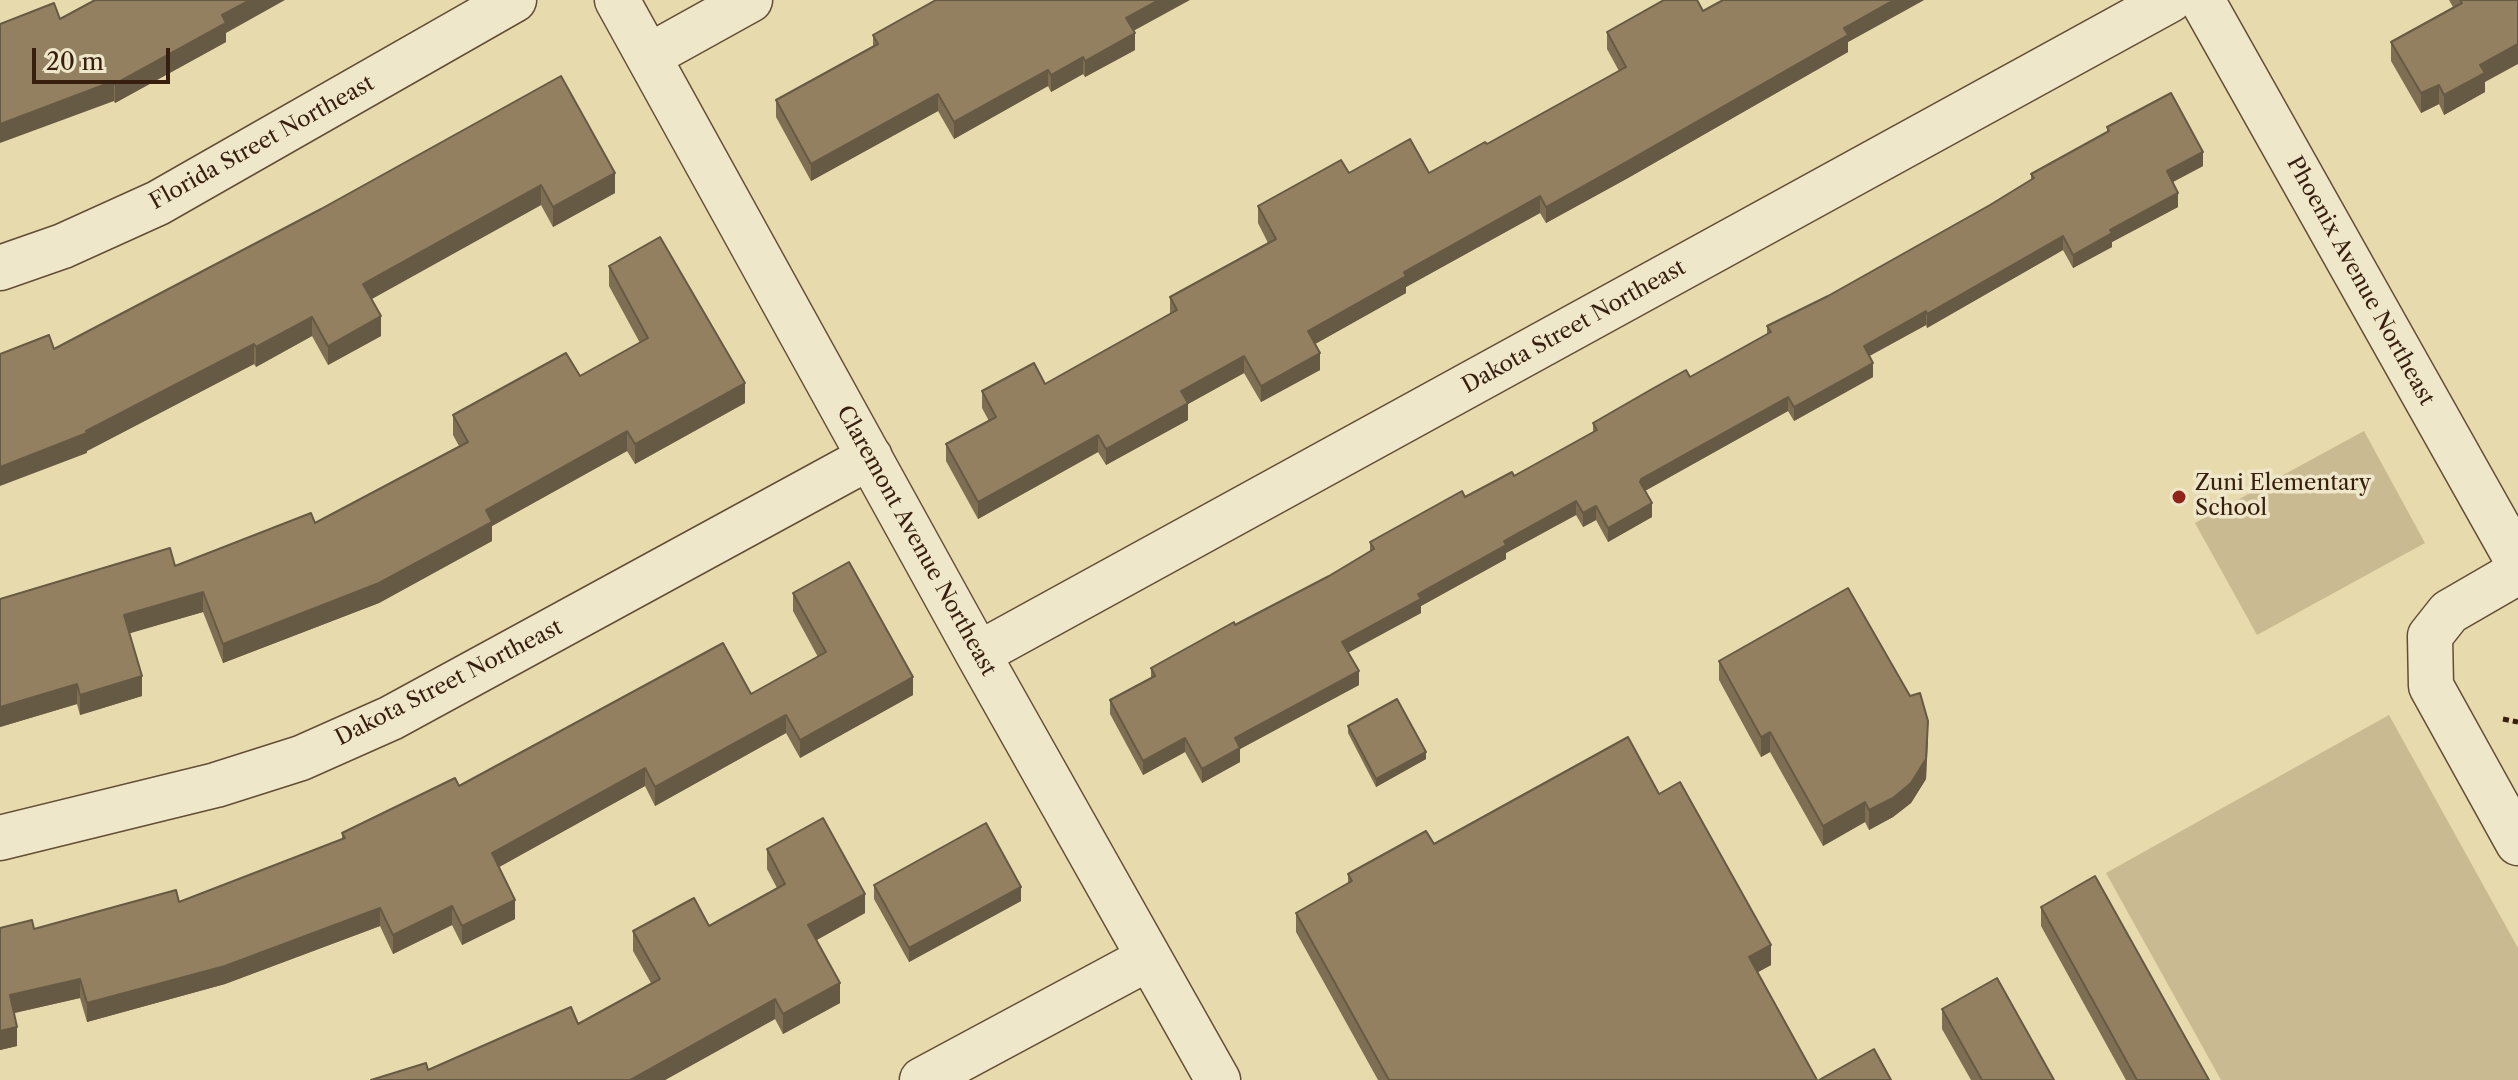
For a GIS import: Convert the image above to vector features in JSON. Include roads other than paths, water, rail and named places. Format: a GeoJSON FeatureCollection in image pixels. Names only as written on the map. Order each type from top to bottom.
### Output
{"type":"FeatureCollection","features":[{"type":"Feature","properties":{"kind":"street","name":"Florida Street Northeast"},"geometry":{"type":"LineString","coordinates":[[0,268],[63,246],[158,203],[514,0]]}},
{"type":"Feature","properties":{"kind":"street","name":"Claremont Avenue Northeast"},"geometry":{"type":"LineString","coordinates":[[617,0],[978,654],[1218,1080]]}},
{"type":"Feature","properties":{"kind":"street"},"geometry":{"type":"LineString","coordinates":[[649,56],[750,0]]}},
{"type":"Feature","properties":{"kind":"street","name":"Dakota Street Northeast"},"geometry":{"type":"LineString","coordinates":[[978,654],[2170,0]]}},
{"type":"Feature","properties":{"kind":"street","name":"Phoenix Avenue Northeast"},"geometry":{"type":"LineString","coordinates":[[2202,0],[2518,562]]}},
{"type":"Feature","properties":{"kind":"street","name":"Dakota Street Northeast"},"geometry":{"type":"LineString","coordinates":[[0,838],[216,785],[301,758],[391,718],[870,457]]}},
{"type":"Feature","properties":{"kind":"street"},"geometry":{"type":"LineString","coordinates":[[2518,572],[2449,612],[2430,636],[2431,686],[2518,843]]}},
{"type":"Feature","properties":{"kind":"street"},"geometry":{"type":"LineString","coordinates":[[922,1080],[1149,958]]}},
{"type":"Feature","properties":{"kind":"place","name":"Zuni Elementary School"},"geometry":{"type":"Point","coordinates":[2179,497]}}]}
